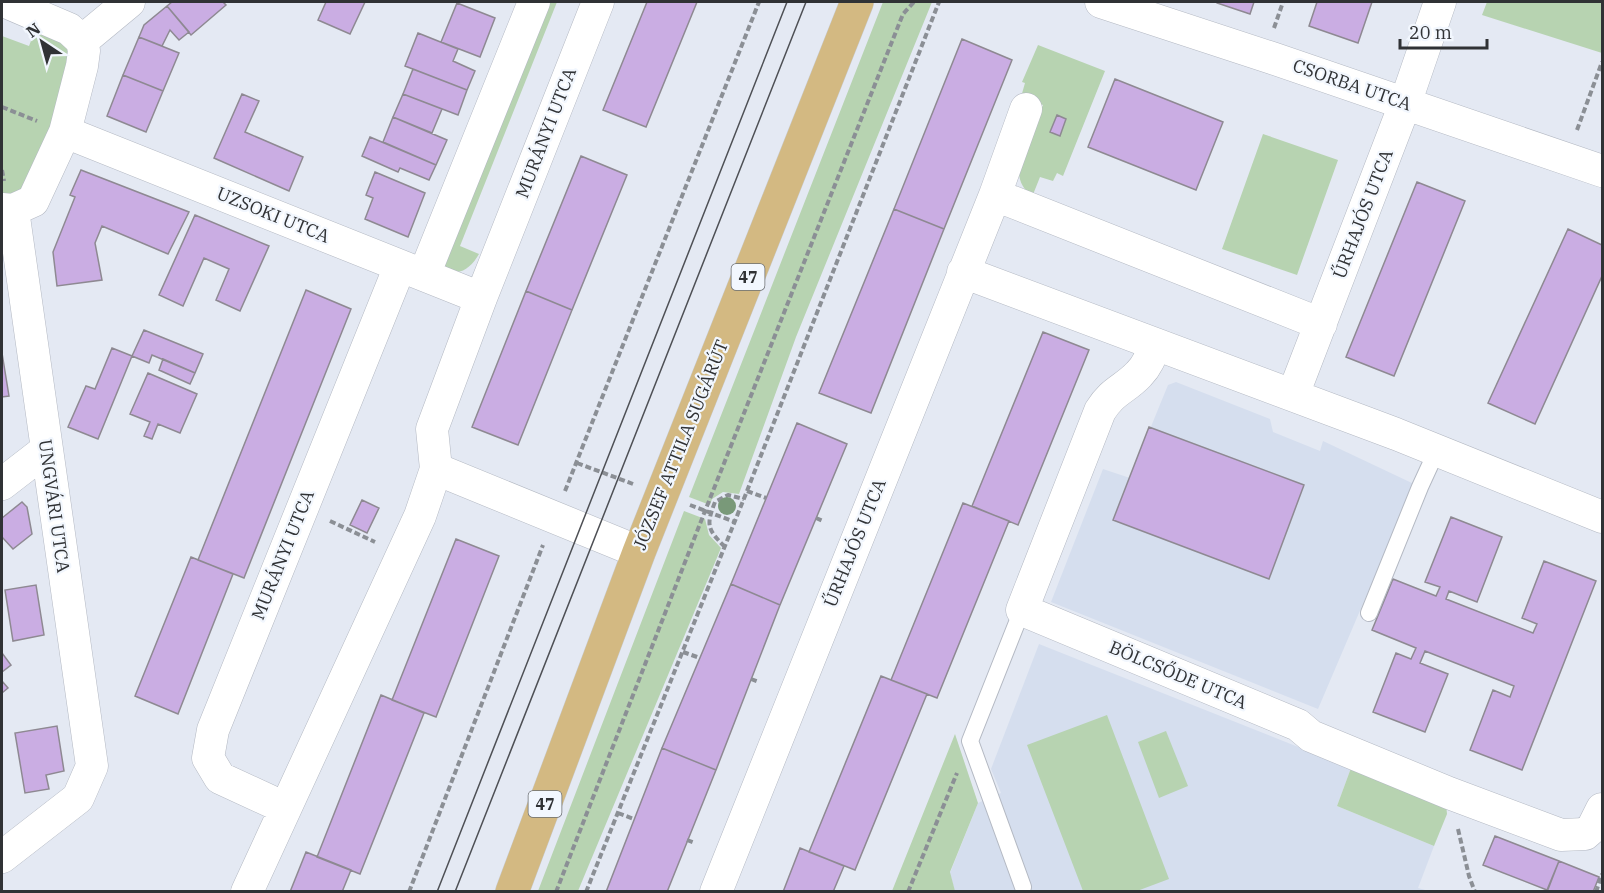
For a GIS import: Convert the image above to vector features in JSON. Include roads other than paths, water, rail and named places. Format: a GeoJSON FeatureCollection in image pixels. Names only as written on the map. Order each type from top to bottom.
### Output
{"type":"FeatureCollection","features":[{"type":"Feature","properties":{"kind":"main road","name":"JÓZSEF ATTILA SUGÁRÚT"},"geometry":{"type":"LineString","coordinates":[[512,891],[639,552],[857,2]]}},
{"type":"Feature","properties":{"kind":"street"},"geometry":{"type":"LineString","coordinates":[[6,2],[69,29],[82,41],[84,51],[65,132],[33,201],[7,210]]}},
{"type":"Feature","properties":{"kind":"street"},"geometry":{"type":"LineString","coordinates":[[82,41],[129,2]]}},
{"type":"Feature","properties":{"kind":"street","name":"MURÁNYI UTCA"},"geometry":{"type":"LineString","coordinates":[[285,808],[220,778],[208,758],[213,730],[302,508],[534,2]]}},
{"type":"Feature","properties":{"kind":"street","name":"MURÁNYI UTCA"},"geometry":{"type":"LineString","coordinates":[[247,891],[420,516],[436,469],[432,429],[598,2]]}},
{"type":"Feature","properties":{"kind":"street","name":"CSORBA UTCA"},"geometry":{"type":"LineString","coordinates":[[1101,2],[1165,11],[1405,104],[1602,171]]}},
{"type":"Feature","properties":{"kind":"street","name":"ŰRHAJÓS UTCA"},"geometry":{"type":"LineString","coordinates":[[1293,395],[1405,104],[1440,2]]}},
{"type":"Feature","properties":{"kind":"street","name":"ŰRHAJÓS UTCA"},"geometry":{"type":"LineString","coordinates":[[716,891],[994,195],[1026,109]]}},
{"type":"Feature","properties":{"kind":"street","name":"UZSOKI UTCA"},"geometry":{"type":"LineString","coordinates":[[65,132],[481,298]]}},
{"type":"Feature","properties":{"kind":"street"},"geometry":{"type":"LineString","coordinates":[[994,195],[1321,324]]}},
{"type":"Feature","properties":{"kind":"street","name":"UNGVÁRI UTCA"},"geometry":{"type":"LineString","coordinates":[[2,857],[78,798],[92,766],[7,210]]}},
{"type":"Feature","properties":{"kind":"street"},"geometry":{"type":"LineString","coordinates":[[963,272],[1437,450],[1602,517]]}},
{"type":"Feature","properties":{"kind":"street"},"geometry":{"type":"LineString","coordinates":[[1022,610],[1100,411],[1116,391],[1140,374],[1149,362],[1155,344]]}},
{"type":"Feature","properties":{"kind":"street"},"geometry":{"type":"LineString","coordinates":[[2,484],[45,450]]}},
{"type":"Feature","properties":{"kind":"street"},"geometry":{"type":"LineString","coordinates":[[436,469],[639,552]]}},
{"type":"Feature","properties":{"kind":"street","name":"BÖLCSŐDE UTCA"},"geometry":{"type":"LineString","coordinates":[[1022,610],[1298,725],[1311,736],[1449,793],[1561,835],[1585,834],[1593,827],[1602,809]]}},
{"type":"Feature","properties":{"kind":"lane"},"geometry":{"type":"LineString","coordinates":[[1369,613],[1437,450]]}},
{"type":"Feature","properties":{"kind":"lane"},"geometry":{"type":"LineString","coordinates":[[1022,610],[970,741],[1023,887]]}},
{"type":"Feature","properties":{"kind":"tram line"},"geometry":{"type":"LineString","coordinates":[[437,892],[787,2]]}},
{"type":"Feature","properties":{"kind":"tram line"},"geometry":{"type":"LineString","coordinates":[[455,892],[806,2]]}}]}
